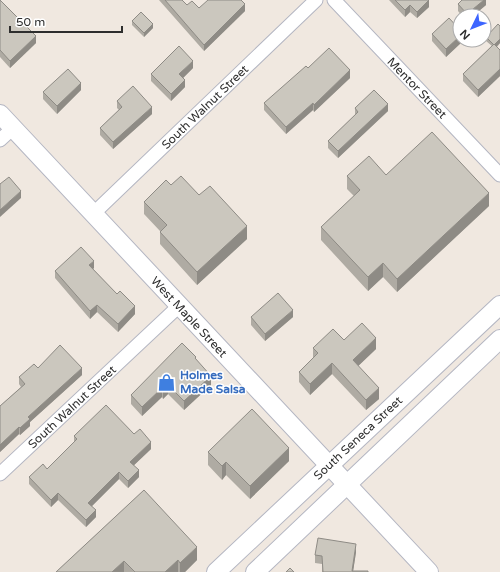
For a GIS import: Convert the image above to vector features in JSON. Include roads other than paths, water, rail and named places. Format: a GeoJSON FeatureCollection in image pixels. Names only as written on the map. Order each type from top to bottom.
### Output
{"type":"FeatureCollection","features":[{"type":"Feature","properties":{"kind":"street","name":"South Walnut Street"},"geometry":{"type":"LineString","coordinates":[[93,214],[316,0]]}},
{"type":"Feature","properties":{"kind":"street","name":"Mentor Street"},"geometry":{"type":"LineString","coordinates":[[334,0],[500,175]]}},
{"type":"Feature","properties":{"kind":"street","name":"West Maple Street"},"geometry":{"type":"LineString","coordinates":[[0,114],[6,134],[93,214],[429,572]]}},
{"type":"Feature","properties":{"kind":"street","name":"South Seneca Street"},"geometry":{"type":"LineString","coordinates":[[216,572],[328,465],[500,305]]}},
{"type":"Feature","properties":{"kind":"street","name":"South Walnut Street"},"geometry":{"type":"LineString","coordinates":[[0,474],[179,306]]}},
{"type":"Feature","properties":{"kind":"street"},"geometry":{"type":"LineString","coordinates":[[255,572],[500,339]]}},
{"type":"Feature","properties":{"kind":"place","name":"Holmes Made Salsa"},"geometry":{"type":"Point","coordinates":[167,382]}}]}
